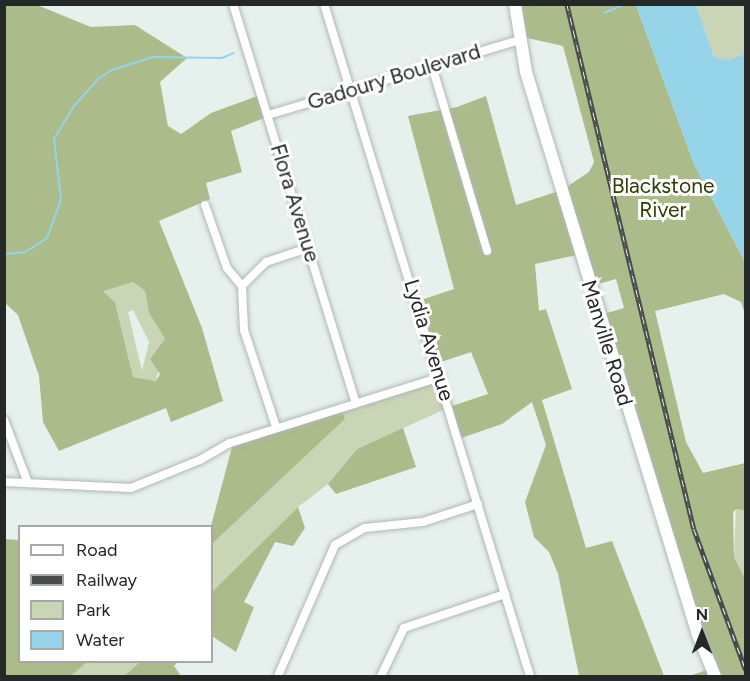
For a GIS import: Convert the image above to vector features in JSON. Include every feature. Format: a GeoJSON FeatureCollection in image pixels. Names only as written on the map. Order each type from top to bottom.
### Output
{"type":"FeatureCollection","features":[{"type":"Feature","properties":{"kind":"main road","name":"Manville Road"},"geometry":{"type":"LineString","coordinates":[[515,4],[519,40],[631,422],[698,635],[715,676]]}},
{"type":"Feature","properties":{"kind":"street","name":"Flora Avenue"},"geometry":{"type":"LineString","coordinates":[[233,4],[356,402]]}},
{"type":"Feature","properties":{"kind":"street","name":"Lydia Avenue"},"geometry":{"type":"LineString","coordinates":[[324,4],[441,377],[530,676]]}},
{"type":"Feature","properties":{"kind":"street","name":"Gadoury Boulevard"},"geometry":{"type":"LineString","coordinates":[[268,115],[519,40]]}},
{"type":"Feature","properties":{"kind":"street"},"geometry":{"type":"LineString","coordinates":[[432,66],[487,251]]}},
{"type":"Feature","properties":{"kind":"street"},"geometry":{"type":"LineString","coordinates":[[205,205],[226,268],[242,286],[244,330],[276,427]]}},
{"type":"Feature","properties":{"kind":"street"},"geometry":{"type":"LineString","coordinates":[[242,286],[266,262],[308,248]]}},
{"type":"Feature","properties":{"kind":"street"},"geometry":{"type":"LineString","coordinates":[[4,482],[131,488],[200,460],[230,443],[441,377]]}},
{"type":"Feature","properties":{"kind":"street"},"geometry":{"type":"LineString","coordinates":[[4,420],[28,483]]}},
{"type":"Feature","properties":{"kind":"street"},"geometry":{"type":"LineString","coordinates":[[278,676],[334,545],[365,528],[423,522],[478,504]]}},
{"type":"Feature","properties":{"kind":"street"},"geometry":{"type":"LineString","coordinates":[[381,676],[404,628],[505,594]]}},
{"type":"Feature","properties":{"kind":"green space"},"geometry":{"type":"Polygon","coordinates":[[[5,5],[37,5],[91,27],[135,25],[187,58],[160,82],[168,126],[181,134],[211,113],[260,95],[267,117],[231,131],[242,172],[206,183],[210,199],[159,221],[202,328],[223,401],[171,422],[166,408],[59,451],[43,422],[39,376],[18,315],[5,303],[5,5]],[[133,282],[103,291],[115,302],[133,377],[156,381],[160,374],[150,359],[165,339],[149,313],[145,291],[133,282]]]}},
{"type":"Feature","properties":{"kind":"green space","name":"Blackstone River"},"geometry":{"type":"Polygon","coordinates":[[[520,5],[636,5],[694,164],[745,262],[745,314],[741,302],[724,294],[655,311],[686,442],[703,473],[745,463],[745,511],[737,509],[733,512],[734,557],[745,579],[745,676],[689,676],[707,670],[597,316],[624,308],[616,279],[587,287],[577,255],[535,264],[539,311],[546,309],[572,389],[542,400],[586,548],[612,541],[664,676],[579,676],[558,574],[549,552],[534,537],[525,502],[546,445],[532,402],[502,424],[461,438],[452,406],[488,394],[471,352],[438,363],[418,301],[454,289],[408,116],[457,107],[486,96],[516,205],[562,190],[589,172],[594,162],[563,46],[523,37],[520,5]]]}},
{"type":"Feature","properties":{"kind":"green space"},"geometry":{"type":"Polygon","coordinates":[[[696,5],[745,5],[745,53],[730,60],[714,57],[696,5]]]}},
{"type":"Feature","properties":{"kind":"green space"},"geometry":{"type":"Polygon","coordinates":[[[133,282],[145,291],[149,313],[165,339],[156,381],[133,377],[115,302],[102,290],[133,282]],[[133,310],[128,312],[142,371],[149,342],[133,310]]]}},
{"type":"Feature","properties":{"kind":"green space"},"geometry":{"type":"Polygon","coordinates":[[[442,377],[452,406],[357,449],[328,484],[298,507],[213,591],[213,543],[345,419],[342,409],[442,377]]]}},
{"type":"Feature","properties":{"kind":"green space"},"geometry":{"type":"Polygon","coordinates":[[[342,409],[345,419],[213,543],[211,525],[232,447],[342,409]]]}},
{"type":"Feature","properties":{"kind":"green space"},"geometry":{"type":"Polygon","coordinates":[[[403,428],[416,467],[336,494],[328,484],[357,449],[403,428]]]}},
{"type":"Feature","properties":{"kind":"green space"},"geometry":{"type":"Polygon","coordinates":[[[298,507],[305,528],[293,546],[275,542],[244,602],[254,607],[236,652],[213,637],[213,591],[298,507]]]}},
{"type":"Feature","properties":{"kind":"green space"},"geometry":{"type":"Polygon","coordinates":[[[736,509],[745,511],[745,579],[734,557],[736,509]]]}},
{"type":"Feature","properties":{"kind":"green space"},"geometry":{"type":"Polygon","coordinates":[[[4,539],[18,540],[18,663],[86,663],[71,676],[5,676],[4,539]]]}},
{"type":"Feature","properties":{"kind":"green space"},"geometry":{"type":"Polygon","coordinates":[[[86,663],[139,663],[124,676],[71,676],[86,663]]]}},
{"type":"Feature","properties":{"kind":"green space"},"geometry":{"type":"Polygon","coordinates":[[[139,663],[177,663],[174,666],[181,676],[124,676],[139,663]]]}},
{"type":"Feature","properties":{"kind":"water"},"geometry":{"type":"Polygon","coordinates":[[[636,5],[696,5],[714,57],[730,60],[745,53],[745,262],[694,164],[636,5]]]}},
{"type":"Feature","properties":{"kind":"waterway"},"geometry":{"type":"LineString","coordinates":[[604,13],[625,4]]}},
{"type":"Feature","properties":{"kind":"waterway"},"geometry":{"type":"LineString","coordinates":[[4,254],[25,252],[47,238],[61,200],[54,139],[73,107],[98,79],[112,70],[153,57],[222,58],[234,53]]}},
{"type":"Feature","properties":{"kind":"railway"},"geometry":{"type":"LineString","coordinates":[[567,4],[694,529],[746,670]]}}]}
